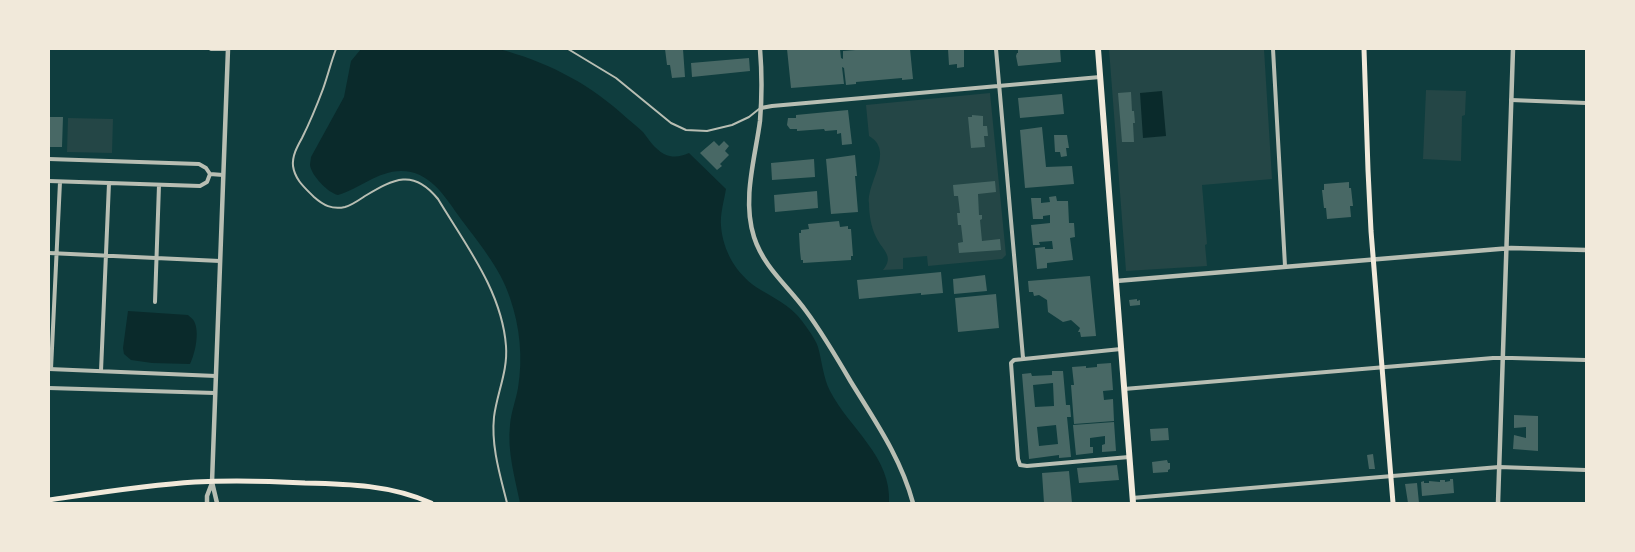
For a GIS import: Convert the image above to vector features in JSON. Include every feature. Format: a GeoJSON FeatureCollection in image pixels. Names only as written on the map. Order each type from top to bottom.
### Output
{"type":"FeatureCollection","features":[{"type":"Feature","properties":{"kind":"highway"},"geometry":{"type":"LineString","coordinates":[[1098,49],[1133,500]]}},
{"type":"Feature","properties":{"kind":"main road"},"geometry":{"type":"LineString","coordinates":[[1364,49],[1368,182],[1394,503]]}},
{"type":"Feature","properties":{"kind":"main road"},"geometry":{"type":"LineString","coordinates":[[49,500],[146,487],[212,482],[274,482],[371,486],[401,492],[432,503]]}},
{"type":"Feature","properties":{"kind":"street"},"geometry":{"type":"LineString","coordinates":[[210,49],[228,49],[212,482],[217,503]]}},
{"type":"Feature","properties":{"kind":"street"},"geometry":{"type":"LineString","coordinates":[[760,49],[761,108],[749,199],[750,221],[758,246],[772,271],[812,320],[883,433],[901,467],[913,503]]}},
{"type":"Feature","properties":{"kind":"street"},"geometry":{"type":"LineString","coordinates":[[996,49],[1023,358]]}},
{"type":"Feature","properties":{"kind":"street"},"geometry":{"type":"LineString","coordinates":[[1273,49],[1285,266]]}},
{"type":"Feature","properties":{"kind":"street"},"geometry":{"type":"LineString","coordinates":[[1498,503],[1513,49]]}},
{"type":"Feature","properties":{"kind":"street"},"geometry":{"type":"LineString","coordinates":[[761,108],[1100,77]]}},
{"type":"Feature","properties":{"kind":"street"},"geometry":{"type":"LineString","coordinates":[[1512,100],[1586,103]]}},
{"type":"Feature","properties":{"kind":"street"},"geometry":{"type":"LineString","coordinates":[[49,159],[199,164],[206,168],[210,174]]}},
{"type":"Feature","properties":{"kind":"street"},"geometry":{"type":"LineString","coordinates":[[210,174],[223,175]]}},
{"type":"Feature","properties":{"kind":"street"},"geometry":{"type":"LineString","coordinates":[[49,181],[200,186],[207,182],[210,174]]}},
{"type":"Feature","properties":{"kind":"street"},"geometry":{"type":"LineString","coordinates":[[60,182],[50,369],[216,376]]}},
{"type":"Feature","properties":{"kind":"street"},"geometry":{"type":"LineString","coordinates":[[101,371],[109,183]]}},
{"type":"Feature","properties":{"kind":"street"},"geometry":{"type":"LineString","coordinates":[[156,302],[159,185]]}},
{"type":"Feature","properties":{"kind":"street"},"geometry":{"type":"LineString","coordinates":[[1116,280],[1506,248],[1586,250]]}},
{"type":"Feature","properties":{"kind":"street"},"geometry":{"type":"LineString","coordinates":[[49,254],[220,261]]}},
{"type":"Feature","properties":{"kind":"street"},"geometry":{"type":"LineString","coordinates":[[1121,349],[1014,360],[1010,363],[1011,382],[1019,464],[1023,466],[1129,457]]}},
{"type":"Feature","properties":{"kind":"street"},"geometry":{"type":"LineString","coordinates":[[1124,389],[1503,358],[1586,360]]}},
{"type":"Feature","properties":{"kind":"street"},"geometry":{"type":"LineString","coordinates":[[49,388],[215,393]]}},
{"type":"Feature","properties":{"kind":"street"},"geometry":{"type":"LineString","coordinates":[[1133,500],[1499,467],[1586,470]]}},
{"type":"Feature","properties":{"kind":"street"},"geometry":{"type":"LineString","coordinates":[[207,503],[207,496],[212,482]]}},
{"type":"Feature","properties":{"kind":"lane"},"geometry":{"type":"LineString","coordinates":[[336,49],[316,106],[294,155],[293,165],[295,174],[299,182],[323,205],[329,207],[346,207],[397,179],[412,180],[432,192],[438,199],[486,278],[503,327],[506,362],[494,416],[493,432],[498,470],[507,503]]}},
{"type":"Feature","properties":{"kind":"lane"},"geometry":{"type":"LineString","coordinates":[[568,49],[611,74],[671,123],[686,130],[707,131],[732,125],[749,117],[761,108]]}},
{"type":"Feature","properties":{"kind":"shaded area"},"geometry":{"type":"Polygon","coordinates":[[[361,49],[499,49],[516,54],[563,73],[593,91],[640,129],[655,147],[664,154],[676,156],[689,153],[726,189],[721,226],[724,244],[732,261],[742,275],[756,287],[792,310],[815,340],[830,391],[838,405],[877,457],[884,471],[888,486],[889,503],[520,503],[512,464],[509,435],[520,377],[520,343],[510,298],[494,265],[441,192],[420,175],[401,171],[384,174],[338,195],[325,187],[311,169],[311,157],[344,97],[351,61],[361,49]]]}},
{"type":"Feature","properties":{"kind":"shaded area"},"geometry":{"type":"Polygon","coordinates":[[[1109,49],[1264,49],[1272,179],[1202,185],[1207,266],[1126,271],[1109,49]]]}},
{"type":"Feature","properties":{"kind":"shaded area"},"geometry":{"type":"Polygon","coordinates":[[[1426,90],[1466,91],[1465,115],[1462,116],[1461,161],[1423,159],[1426,90]]]}},
{"type":"Feature","properties":{"kind":"shaded area"},"geometry":{"type":"Polygon","coordinates":[[[1162,91],[1166,136],[1143,138],[1140,93],[1162,91]]]}},
{"type":"Feature","properties":{"kind":"shaded area"},"geometry":{"type":"Polygon","coordinates":[[[990,93],[1006,255],[1002,259],[928,266],[927,256],[903,258],[903,269],[883,270],[888,257],[874,233],[869,207],[869,195],[878,167],[880,150],[876,142],[869,136],[866,105],[990,93]]]}},
{"type":"Feature","properties":{"kind":"shaded area"},"geometry":{"type":"Polygon","coordinates":[[[68,118],[113,119],[112,153],[67,152],[68,118]]]}},
{"type":"Feature","properties":{"kind":"shaded area"},"geometry":{"type":"Polygon","coordinates":[[[128,311],[188,315],[194,321],[197,331],[194,355],[190,364],[152,363],[131,360],[124,354],[123,348],[128,311]]]}},
{"type":"Feature","properties":{"kind":"building"},"geometry":{"type":"Polygon","coordinates":[[[665,49],[683,49],[685,77],[672,78],[670,65],[667,65],[665,49]]]}},
{"type":"Feature","properties":{"kind":"building"},"geometry":{"type":"Polygon","coordinates":[[[787,49],[840,49],[841,58],[843,59],[843,51],[910,49],[913,79],[902,80],[902,78],[856,82],[856,84],[846,85],[844,68],[842,67],[844,84],[791,88],[787,49]]]}},
{"type":"Feature","properties":{"kind":"building"},"geometry":{"type":"Polygon","coordinates":[[[948,49],[964,49],[964,67],[957,68],[957,64],[949,65],[948,49]]]}},
{"type":"Feature","properties":{"kind":"building"},"geometry":{"type":"Polygon","coordinates":[[[1018,49],[1060,49],[1061,62],[1018,66],[1016,56],[1018,49]]]}},
{"type":"Feature","properties":{"kind":"building"},"geometry":{"type":"Polygon","coordinates":[[[749,58],[750,71],[692,77],[691,63],[749,58]]]}},
{"type":"Feature","properties":{"kind":"building"},"geometry":{"type":"Polygon","coordinates":[[[1131,92],[1135,123],[1133,123],[1134,142],[1122,142],[1118,93],[1131,92]]]}},
{"type":"Feature","properties":{"kind":"building"},"geometry":{"type":"Polygon","coordinates":[[[1062,94],[1064,114],[1020,118],[1018,98],[1062,94]]]}},
{"type":"Feature","properties":{"kind":"building"},"geometry":{"type":"Polygon","coordinates":[[[848,110],[852,144],[842,145],[841,133],[837,134],[837,130],[797,131],[797,129],[790,129],[787,125],[788,118],[796,118],[796,115],[848,110]]]}},
{"type":"Feature","properties":{"kind":"building"},"geometry":{"type":"Polygon","coordinates":[[[972,115],[983,116],[983,126],[987,126],[988,136],[984,136],[985,147],[971,148],[968,117],[972,117],[972,115]]]}},
{"type":"Feature","properties":{"kind":"building"},"geometry":{"type":"Polygon","coordinates":[[[49,117],[63,117],[62,147],[49,147],[49,117]]]}},
{"type":"Feature","properties":{"kind":"building"},"geometry":{"type":"Polygon","coordinates":[[[1042,127],[1046,167],[1072,166],[1074,184],[1025,188],[1020,130],[1042,127]]]}},
{"type":"Feature","properties":{"kind":"building"},"geometry":{"type":"Polygon","coordinates":[[[1054,135],[1067,135],[1069,148],[1066,148],[1067,156],[1061,157],[1060,152],[1055,152],[1054,135]]]}},
{"type":"Feature","properties":{"kind":"building"},"geometry":{"type":"Polygon","coordinates":[[[714,141],[719,146],[724,141],[729,146],[725,151],[729,155],[717,170],[700,153],[714,141]]]}},
{"type":"Feature","properties":{"kind":"building"},"geometry":{"type":"Polygon","coordinates":[[[855,155],[858,212],[831,214],[826,159],[855,155]]]}},
{"type":"Feature","properties":{"kind":"building"},"geometry":{"type":"Polygon","coordinates":[[[814,159],[815,177],[772,180],[771,163],[814,159]]]}},
{"type":"Feature","properties":{"kind":"building"},"geometry":{"type":"Polygon","coordinates":[[[995,181],[996,192],[978,194],[979,215],[982,215],[980,220],[982,241],[1000,239],[1001,250],[959,253],[958,243],[963,242],[961,225],[958,225],[957,213],[960,213],[958,196],[954,196],[953,185],[995,181]]]}},
{"type":"Feature","properties":{"kind":"building"},"geometry":{"type":"Polygon","coordinates":[[[1349,182],[1353,206],[1350,206],[1351,217],[1327,219],[1322,190],[1324,190],[1324,184],[1349,182]]]}},
{"type":"Feature","properties":{"kind":"building"},"geometry":{"type":"Polygon","coordinates":[[[817,191],[818,208],[775,212],[774,195],[817,191]]]}},
{"type":"Feature","properties":{"kind":"building"},"geometry":{"type":"Polygon","coordinates":[[[1056,196],[1057,201],[1068,201],[1069,223],[1074,223],[1075,237],[1070,238],[1073,260],[1047,263],[1047,268],[1037,269],[1035,248],[1045,247],[1045,249],[1053,249],[1052,241],[1039,242],[1040,245],[1033,245],[1031,225],[1050,223],[1050,215],[1043,216],[1043,219],[1033,219],[1031,198],[1041,198],[1041,203],[1050,202],[1049,197],[1056,196]]]}},
{"type":"Feature","properties":{"kind":"building"},"geometry":{"type":"Polygon","coordinates":[[[839,221],[840,227],[848,226],[848,229],[851,229],[853,256],[851,256],[851,260],[803,263],[800,251],[799,233],[801,233],[801,230],[809,229],[808,224],[839,221]]]}},
{"type":"Feature","properties":{"kind":"building"},"geometry":{"type":"Polygon","coordinates":[[[941,272],[943,293],[921,295],[921,293],[859,299],[857,280],[941,272]]]}},
{"type":"Feature","properties":{"kind":"building"},"geometry":{"type":"Polygon","coordinates":[[[985,275],[987,291],[954,294],[953,279],[985,275]]]}},
{"type":"Feature","properties":{"kind":"building"},"geometry":{"type":"Polygon","coordinates":[[[1090,276],[1096,336],[1081,337],[1080,332],[1078,332],[1080,328],[1071,320],[1063,322],[1048,312],[1047,300],[1039,295],[1034,296],[1033,292],[1029,292],[1028,281],[1090,276]]]}},
{"type":"Feature","properties":{"kind":"building"},"geometry":{"type":"Polygon","coordinates":[[[996,294],[999,328],[958,332],[955,298],[996,294]]]}},
{"type":"Feature","properties":{"kind":"building"},"geometry":{"type":"Polygon","coordinates":[[[1137,299],[1137,301],[1140,300],[1140,305],[1130,306],[1129,300],[1137,299]]]}},
{"type":"Feature","properties":{"kind":"building"},"geometry":{"type":"Polygon","coordinates":[[[1111,363],[1113,390],[1103,391],[1104,400],[1113,399],[1114,421],[1074,424],[1071,385],[1074,385],[1072,367],[1097,367],[1097,364],[1111,363]]]}},
{"type":"Feature","properties":{"kind":"building"},"geometry":{"type":"Polygon","coordinates":[[[1052,371],[1063,371],[1066,405],[1070,405],[1071,417],[1067,417],[1071,457],[1059,458],[1059,455],[1029,459],[1022,374],[1031,373],[1032,376],[1052,375],[1052,371]],[[1053,383],[1033,385],[1035,407],[1054,406],[1053,383]],[[1056,425],[1037,427],[1039,446],[1058,444],[1056,425]]]}},
{"type":"Feature","properties":{"kind":"building"},"geometry":{"type":"Polygon","coordinates":[[[1514,415],[1538,416],[1538,451],[1513,449],[1514,435],[1526,438],[1526,427],[1514,428],[1514,415]]]}},
{"type":"Feature","properties":{"kind":"building"},"geometry":{"type":"Polygon","coordinates":[[[1114,422],[1116,451],[1102,452],[1105,436],[1090,438],[1090,447],[1093,447],[1093,453],[1076,455],[1073,425],[1114,422]]]}},
{"type":"Feature","properties":{"kind":"building"},"geometry":{"type":"Polygon","coordinates":[[[1168,428],[1169,440],[1151,441],[1150,429],[1168,428]]]}},
{"type":"Feature","properties":{"kind":"building"},"geometry":{"type":"Polygon","coordinates":[[[1373,454],[1375,469],[1369,469],[1367,455],[1373,454]]]}},
{"type":"Feature","properties":{"kind":"building"},"geometry":{"type":"Polygon","coordinates":[[[1167,460],[1170,463],[1168,472],[1153,473],[1152,462],[1167,460]]]}},
{"type":"Feature","properties":{"kind":"building"},"geometry":{"type":"Polygon","coordinates":[[[1117,465],[1119,480],[1079,483],[1077,468],[1117,465]]]}},
{"type":"Feature","properties":{"kind":"building"},"geometry":{"type":"Polygon","coordinates":[[[1069,471],[1072,503],[1044,503],[1042,473],[1069,471]]]}},
{"type":"Feature","properties":{"kind":"building"},"geometry":{"type":"Polygon","coordinates":[[[1450,479],[1453,479],[1454,493],[1422,496],[1421,482],[1429,483],[1429,481],[1440,482],[1440,480],[1445,480],[1445,482],[1450,481],[1450,479]]]}},
{"type":"Feature","properties":{"kind":"building"},"geometry":{"type":"Polygon","coordinates":[[[1417,483],[1419,503],[1408,503],[1405,484],[1417,483]]]}}]}
